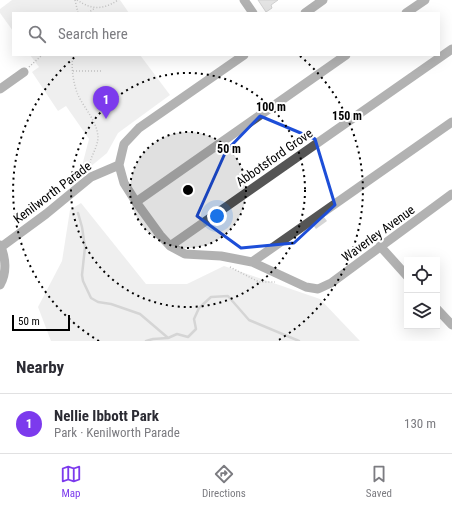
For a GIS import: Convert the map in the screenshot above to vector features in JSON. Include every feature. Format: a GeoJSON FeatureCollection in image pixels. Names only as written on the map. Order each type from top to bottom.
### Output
{"type":"FeatureCollection","features":[{"type":"Feature","properties":{"kind":"street"},"geometry":{"type":"LineString","coordinates":[[244,0],[252,12]]}},
{"type":"Feature","properties":{"kind":"street"},"geometry":{"type":"LineString","coordinates":[[306,12],[323,0]]}},
{"type":"Feature","properties":{"kind":"street"},"geometry":{"type":"LineString","coordinates":[[407,12],[424,0]]}},
{"type":"Feature","properties":{"kind":"street","name":"Abbotsford Grove"},"geometry":{"type":"LineString","coordinates":[[170,246],[452,49]]}},
{"type":"Feature","properties":{"kind":"street"},"geometry":{"type":"LineString","coordinates":[[243,56],[138,128],[124,144],[118,165],[124,183],[160,235],[170,246],[184,254],[221,256],[252,262],[452,122]]}},
{"type":"Feature","properties":{"kind":"street"},"geometry":{"type":"LineString","coordinates":[[136,202],[345,56]]}},
{"type":"Feature","properties":{"kind":"street"},"geometry":{"type":"LineString","coordinates":[[0,89],[24,72]]}},
{"type":"Feature","properties":{"kind":"street","name":"Kenilworth Parade"},"geometry":{"type":"LineString","coordinates":[[0,246],[46,214],[91,177],[107,168],[118,165]]}},
{"type":"Feature","properties":{"kind":"street","name":"Waverley Avenue"},"geometry":{"type":"LineString","coordinates":[[252,262],[306,287],[318,290],[331,283],[452,194]]}},
{"type":"Feature","properties":{"kind":"street"},"geometry":{"type":"LineString","coordinates":[[0,246],[5,269],[0,285]]}},
{"type":"Feature","properties":{"kind":"street"},"geometry":{"type":"LineString","coordinates":[[380,246],[404,273]]}},
{"type":"Feature","properties":{"kind":"street"},"geometry":{"type":"LineString","coordinates":[[440,312],[452,326]]}},
{"type":"Feature","properties":{"kind":"path"},"geometry":{"type":"LineString","coordinates":[[76,0],[95,8],[109,6],[118,0]]}},
{"type":"Feature","properties":{"kind":"path"},"geometry":{"type":"LineString","coordinates":[[76,0],[78,12]]}},
{"type":"Feature","properties":{"kind":"path"},"geometry":{"type":"LineString","coordinates":[[89,12],[95,8]]}},
{"type":"Feature","properties":{"kind":"path"},"geometry":{"type":"LineString","coordinates":[[24,72],[41,56]]}},
{"type":"Feature","properties":{"kind":"path"},"geometry":{"type":"LineString","coordinates":[[73,56],[73,71],[78,95],[94,124],[98,137],[89,163],[88,171],[91,177]]}},
{"type":"Feature","properties":{"kind":"path"},"geometry":{"type":"LineString","coordinates":[[73,71],[103,71]]}},
{"type":"Feature","properties":{"kind":"path"},"geometry":{"type":"LineString","coordinates":[[228,265],[259,282],[277,282]]}},
{"type":"Feature","properties":{"kind":"highlighted area"},"geometry":{"type":"Polygon","coordinates":[[[260,116],[315,139],[335,205],[294,243],[241,248],[197,216],[226,151],[260,116]]]}},
{"type":"Feature","properties":{"kind":"shaded area"},"geometry":{"type":"Polygon","coordinates":[[[12,0],[120,0],[128,12],[12,12],[12,30],[0,13],[0,9],[12,0]]]}},
{"type":"Feature","properties":{"kind":"shaded area"},"geometry":{"type":"Polygon","coordinates":[[[31,56],[141,56],[170,95],[118,133],[107,153],[84,172],[82,166],[89,139],[66,106],[58,111],[32,72],[39,67],[31,56]]]}},
{"type":"Feature","properties":{"kind":"shaded area"},"geometry":{"type":"Polygon","coordinates":[[[81,203],[146,284],[187,284],[224,266],[320,299],[360,341],[51,341],[38,307],[62,261],[70,210],[81,203]]]}},
{"type":"Feature","properties":{"kind":"shaded area"},"geometry":{"type":"Polygon","coordinates":[[[324,217],[327,221],[316,229],[313,225],[324,217]]]}},
{"type":"Feature","properties":{"kind":"building"},"geometry":{"type":"Polygon","coordinates":[[[258,0],[278,0],[271,5],[272,8],[266,12],[258,0]]]}},
{"type":"Feature","properties":{"kind":"waterway"},"geometry":{"type":"LineString","coordinates":[[78,213],[85,247],[82,275],[83,281],[91,298],[98,302],[111,304],[140,314],[167,337]]}},
{"type":"Feature","properties":{"kind":"waterway"},"geometry":{"type":"LineString","coordinates":[[146,341],[168,338],[177,334],[188,337],[196,329],[194,319],[199,308],[211,297],[228,296],[249,320],[299,341]]}},
{"type":"Feature","properties":{"kind":"place","name":"Nellie Ibbott Park"},"geometry":{"type":"Point","coordinates":[106,119]}}]}
